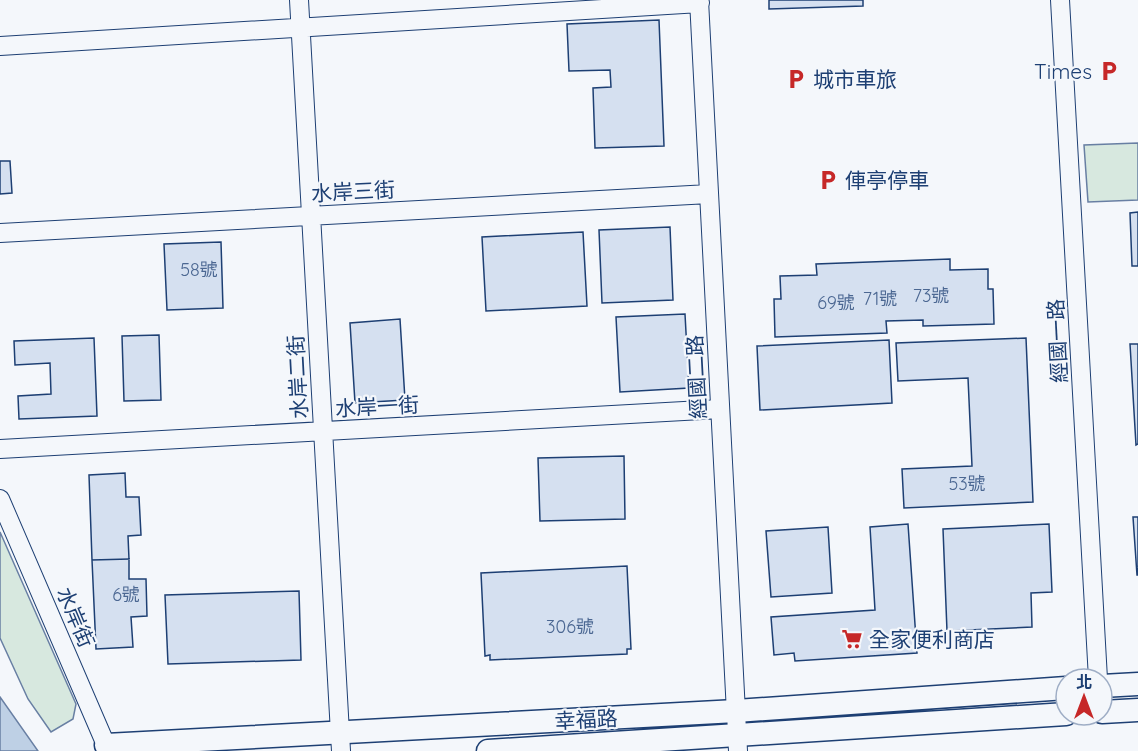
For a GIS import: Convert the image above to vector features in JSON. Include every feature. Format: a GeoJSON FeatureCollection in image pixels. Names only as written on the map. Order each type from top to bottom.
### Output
{"type":"FeatureCollection","features":[{"type":"Feature","properties":{"kind":"street","name":"水岸二街"},"geometry":{"type":"LineString","coordinates":[[299,0],[340,742]]}},
{"type":"Feature","properties":{"kind":"street","name":"經國一路"},"geometry":{"type":"LineString","coordinates":[[1060,0],[1097,667]]}},
{"type":"Feature","properties":{"kind":"street"},"geometry":{"type":"LineString","coordinates":[[0,46],[700,2]]}},
{"type":"Feature","properties":{"kind":"street","name":"經國二路"},"geometry":{"type":"LineString","coordinates":[[700,2],[737,743]]}},
{"type":"Feature","properties":{"kind":"street","name":"水岸三街"},"geometry":{"type":"LineString","coordinates":[[0,233],[709,194]]}},
{"type":"Feature","properties":{"kind":"street","name":"水岸一街"},"geometry":{"type":"LineString","coordinates":[[0,449],[720,409]]}},
{"type":"Feature","properties":{"kind":"street","name":"水岸街"},"geometry":{"type":"LineString","coordinates":[[0,499],[109,748]]}},
{"type":"Feature","properties":{"kind":"street"},"geometry":{"type":"LineString","coordinates":[[1114,685],[1138,684]]}},
{"type":"Feature","properties":{"kind":"street","name":"幸福路"},"geometry":{"type":"LineString","coordinates":[[109,748],[340,742],[1054,689]]}},
{"type":"Feature","properties":{"kind":"street"},"geometry":{"type":"LineString","coordinates":[[1114,711],[1138,710]]}},
{"type":"Feature","properties":{"kind":"street","name":"幸福路"},"geometry":{"type":"LineString","coordinates":[[488,751],[737,743],[1054,715]]}},
{"type":"Feature","properties":{"kind":"shaded area"},"geometry":{"type":"Polygon","coordinates":[[[1138,143],[1138,200],[1088,202],[1084,145],[1138,143]]]}},
{"type":"Feature","properties":{"kind":"shaded area"},"geometry":{"type":"Polygon","coordinates":[[[0,532],[76,704],[73,719],[51,732],[28,699],[0,638],[0,532]]]}},
{"type":"Feature","properties":{"kind":"water"},"geometry":{"type":"Polygon","coordinates":[[[0,697],[38,751],[0,751],[0,697]]]}},
{"type":"Feature","properties":{"kind":"building"},"geometry":{"type":"Polygon","coordinates":[[[769,0],[863,0],[863,6],[769,9],[769,0]]]}},
{"type":"Feature","properties":{"kind":"building"},"geometry":{"type":"Polygon","coordinates":[[[659,20],[664,146],[595,148],[593,88],[611,87],[610,70],[569,71],[567,24],[659,20]]]}},
{"type":"Feature","properties":{"kind":"building"},"geometry":{"type":"Polygon","coordinates":[[[0,161],[10,161],[12,193],[0,194],[0,161]]]}},
{"type":"Feature","properties":{"kind":"building"},"geometry":{"type":"Polygon","coordinates":[[[1138,212],[1138,266],[1132,266],[1130,213],[1138,212]]]}},
{"type":"Feature","properties":{"kind":"building"},"geometry":{"type":"Polygon","coordinates":[[[670,227],[673,300],[602,303],[599,230],[670,227]]]}},
{"type":"Feature","properties":{"kind":"building"},"geometry":{"type":"Polygon","coordinates":[[[583,232],[587,306],[486,311],[482,237],[583,232]]]}},
{"type":"Feature","properties":{"kind":"building"},"geometry":{"type":"Polygon","coordinates":[[[221,242],[223,308],[167,310],[164,244],[221,242]]]}},
{"type":"Feature","properties":{"kind":"building"},"geometry":{"type":"Polygon","coordinates":[[[950,259],[950,270],[988,269],[988,289],[993,289],[994,324],[923,326],[923,320],[886,321],[887,333],[775,337],[774,299],[781,299],[780,276],[817,275],[816,264],[950,259]]]}},
{"type":"Feature","properties":{"kind":"building"},"geometry":{"type":"Polygon","coordinates":[[[685,314],[689,388],[620,392],[616,317],[685,314]]]}},
{"type":"Feature","properties":{"kind":"building"},"geometry":{"type":"Polygon","coordinates":[[[400,319],[405,400],[355,403],[350,323],[400,319]]]}},
{"type":"Feature","properties":{"kind":"building"},"geometry":{"type":"Polygon","coordinates":[[[159,335],[161,400],[124,401],[122,336],[159,335]]]}},
{"type":"Feature","properties":{"kind":"building"},"geometry":{"type":"Polygon","coordinates":[[[94,338],[97,416],[19,419],[18,396],[51,394],[50,363],[15,365],[14,341],[94,338]]]}},
{"type":"Feature","properties":{"kind":"building"},"geometry":{"type":"Polygon","coordinates":[[[1026,338],[1033,502],[904,508],[902,469],[972,466],[968,378],[898,381],[896,343],[1026,338]]]}},
{"type":"Feature","properties":{"kind":"building"},"geometry":{"type":"Polygon","coordinates":[[[889,340],[892,403],[760,410],[757,346],[889,340]]]}},
{"type":"Feature","properties":{"kind":"building"},"geometry":{"type":"Polygon","coordinates":[[[1130,344],[1138,344],[1138,444],[1136,445],[1130,344]]]}},
{"type":"Feature","properties":{"kind":"building"},"geometry":{"type":"Polygon","coordinates":[[[624,456],[625,519],[540,521],[538,458],[624,456]]]}},
{"type":"Feature","properties":{"kind":"building"},"geometry":{"type":"Polygon","coordinates":[[[125,473],[126,497],[139,497],[141,535],[128,536],[129,559],[92,560],[89,475],[125,473]]]}},
{"type":"Feature","properties":{"kind":"building"},"geometry":{"type":"Polygon","coordinates":[[[1133,517],[1138,517],[1138,575],[1137,575],[1133,517]]]}},
{"type":"Feature","properties":{"kind":"building"},"geometry":{"type":"Polygon","coordinates":[[[908,524],[917,653],[795,661],[794,653],[774,655],[771,617],[875,610],[870,527],[908,524]]]}},
{"type":"Feature","properties":{"kind":"building"},"geometry":{"type":"Polygon","coordinates":[[[1049,524],[1052,592],[1031,593],[1032,627],[947,631],[943,529],[1049,524]]]}},
{"type":"Feature","properties":{"kind":"building"},"geometry":{"type":"Polygon","coordinates":[[[828,527],[832,593],[771,597],[766,531],[828,527]]]}},
{"type":"Feature","properties":{"kind":"building"},"geometry":{"type":"Polygon","coordinates":[[[129,559],[129,579],[146,579],[147,616],[131,617],[133,647],[96,649],[92,560],[129,559]]]}},
{"type":"Feature","properties":{"kind":"building"},"geometry":{"type":"Polygon","coordinates":[[[627,566],[631,649],[627,649],[627,654],[490,660],[490,655],[485,656],[481,573],[627,566]]]}},
{"type":"Feature","properties":{"kind":"building"},"geometry":{"type":"Polygon","coordinates":[[[299,591],[301,660],[168,664],[165,595],[299,591]]]}},
{"type":"Feature","properties":{"kind":"place","name":"Times"},"geometry":{"type":"Point","coordinates":[1109,71]}},
{"type":"Feature","properties":{"kind":"place","name":"城市車旅"},"geometry":{"type":"Point","coordinates":[796,79]}},
{"type":"Feature","properties":{"kind":"place","name":"俥亭停車"},"geometry":{"type":"Point","coordinates":[828,180]}},
{"type":"Feature","properties":{"kind":"place","name":"全家便利商店"},"geometry":{"type":"Point","coordinates":[852,639]}}]}
